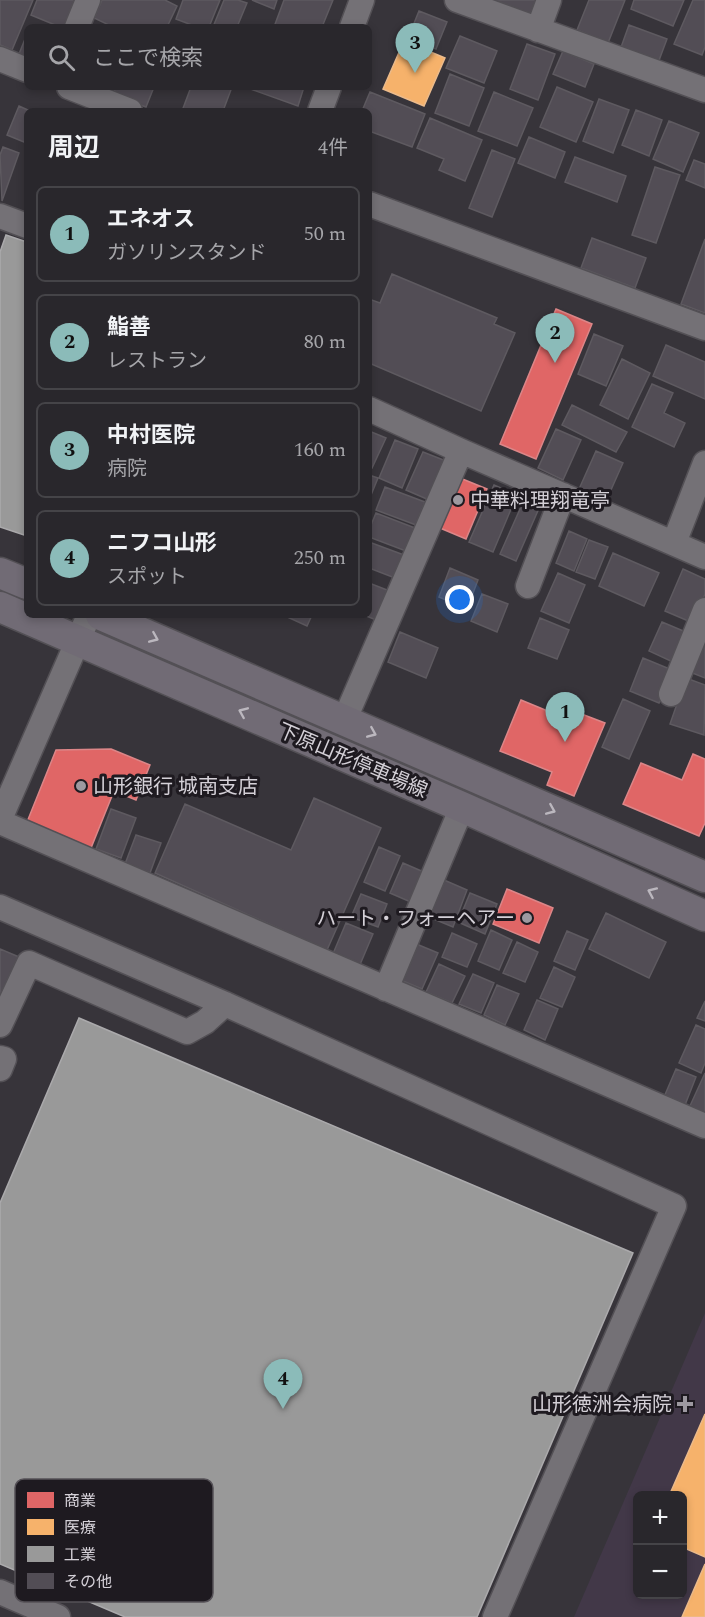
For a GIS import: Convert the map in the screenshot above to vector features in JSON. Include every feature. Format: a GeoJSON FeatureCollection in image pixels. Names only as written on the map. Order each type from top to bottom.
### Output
{"type":"FeatureCollection","features":[{"type":"Feature","properties":{"kind":"main road"},"geometry":{"type":"LineString","coordinates":[[0,573],[24,583]]}},
{"type":"Feature","properties":{"kind":"main road","name":"下原山形停車場線"},"geometry":{"type":"LineString","coordinates":[[0,608],[24,613]]}},
{"type":"Feature","properties":{"kind":"main road","name":"下原山形停車場線"},"geometry":{"type":"LineString","coordinates":[[44,618],[83,627],[462,807],[705,916]]}},
{"type":"Feature","properties":{"kind":"main road","name":"下原山形停車場線"},"geometry":{"type":"LineString","coordinates":[[108,618],[705,877]]}},
{"type":"Feature","properties":{"kind":"street"},"geometry":{"type":"LineString","coordinates":[[78,24],[88,0]]}},
{"type":"Feature","properties":{"kind":"street"},"geometry":{"type":"LineString","coordinates":[[353,24],[362,0]]}},
{"type":"Feature","properties":{"kind":"street"},"geometry":{"type":"LineString","coordinates":[[457,0],[705,90]]}},
{"type":"Feature","properties":{"kind":"street"},"geometry":{"type":"LineString","coordinates":[[538,30],[549,0]]}},
{"type":"Feature","properties":{"kind":"street"},"geometry":{"type":"LineString","coordinates":[[0,59],[24,69]]}},
{"type":"Feature","properties":{"kind":"street"},"geometry":{"type":"LineString","coordinates":[[77,90],[122,108]]}},
{"type":"Feature","properties":{"kind":"street"},"geometry":{"type":"LineString","coordinates":[[321,108],[328,90]]}},
{"type":"Feature","properties":{"kind":"street"},"geometry":{"type":"LineString","coordinates":[[372,205],[705,328]]}},
{"type":"Feature","properties":{"kind":"street"},"geometry":{"type":"LineString","coordinates":[[0,216],[24,225]]}},
{"type":"Feature","properties":{"kind":"street"},"geometry":{"type":"LineString","coordinates":[[372,410],[705,557]]}},
{"type":"Feature","properties":{"kind":"street"},"geometry":{"type":"LineString","coordinates":[[344,721],[461,451]]}},
{"type":"Feature","properties":{"kind":"street"},"geometry":{"type":"LineString","coordinates":[[674,543],[705,464]]}},
{"type":"Feature","properties":{"kind":"street"},"geometry":{"type":"LineString","coordinates":[[528,586],[563,495]]}},
{"type":"Feature","properties":{"kind":"street"},"geometry":{"type":"LineString","coordinates":[[671,694],[705,610]]}},
{"type":"Feature","properties":{"kind":"street"},"geometry":{"type":"LineString","coordinates":[[83,627],[0,820],[705,1126]]}},
{"type":"Feature","properties":{"kind":"street"},"geometry":{"type":"LineString","coordinates":[[386,989],[462,807]]}},
{"type":"Feature","properties":{"kind":"street"},"geometry":{"type":"LineString","coordinates":[[0,907],[225,1004],[674,1206],[495,1617]]}},
{"type":"Feature","properties":{"kind":"street"},"geometry":{"type":"LineString","coordinates":[[0,1025],[29,963],[188,1032],[205,1022],[225,1004]]}},
{"type":"Feature","properties":{"kind":"street"},"geometry":{"type":"LineString","coordinates":[[0,1058],[4,1059],[0,1069]]}},
{"type":"Feature","properties":{"kind":"street"},"geometry":{"type":"LineString","coordinates":[[0,1592],[15,1598]]}},
{"type":"Feature","properties":{"kind":"street"},"geometry":{"type":"LineString","coordinates":[[23,1602],[58,1617]]}},
{"type":"Feature","properties":{"kind":"shaded area","name":"山形徳洲会病院"},"geometry":{"type":"Polygon","coordinates":[[[705,1313],[705,1617],[574,1617],[705,1313]]]}},
{"type":"Feature","properties":{"kind":"building: 商業"},"geometry":{"type":"Polygon","coordinates":[[[556,309],[592,324],[536,459],[500,444],[556,309]]]}},
{"type":"Feature","properties":{"kind":"building: 商業"},"geometry":{"type":"Polygon","coordinates":[[[460,478],[487,489],[466,539],[440,528],[460,478]]]}},
{"type":"Feature","properties":{"kind":"building: 商業"},"geometry":{"type":"Polygon","coordinates":[[[521,700],[567,719],[571,710],[605,723],[574,796],[547,785],[552,772],[500,751],[521,700]]]}},
{"type":"Feature","properties":{"kind":"building: 商業"},"geometry":{"type":"Polygon","coordinates":[[[111,749],[150,765],[136,800],[114,791],[91,848],[27,822],[56,750],[111,749]]]}},
{"type":"Feature","properties":{"kind":"building: 商業"},"geometry":{"type":"Polygon","coordinates":[[[693,754],[705,759],[705,823],[699,836],[623,804],[641,763],[682,780],[693,754]]]}},
{"type":"Feature","properties":{"kind":"building: 商業"},"geometry":{"type":"Polygon","coordinates":[[[507,889],[553,908],[539,943],[493,924],[507,889]]]}},
{"type":"Feature","properties":{"kind":"building: 医療"},"geometry":{"type":"Polygon","coordinates":[[[404,41],[445,58],[424,106],[383,89],[404,41]]]}},
{"type":"Feature","properties":{"kind":"building: 医療"},"geometry":{"type":"Polygon","coordinates":[[[705,1414],[705,1557],[687,1549],[687,1491],[671,1491],[705,1414]]]}},
{"type":"Feature","properties":{"kind":"building: 医療"},"geometry":{"type":"Polygon","coordinates":[[[705,1564],[705,1617],[682,1617],[705,1564]]]}},
{"type":"Feature","properties":{"kind":"building: 工業"},"geometry":{"type":"Polygon","coordinates":[[[6,235],[24,241],[24,535],[0,527],[0,252],[6,235]]]}},
{"type":"Feature","properties":{"kind":"building: 工業"},"geometry":{"type":"Polygon","coordinates":[[[79,1018],[633,1253],[477,1617],[125,1617],[90,1602],[213,1602],[213,1479],[15,1479],[15,1570],[0,1564],[0,1203],[79,1018]]]}},
{"type":"Feature","properties":{"kind":"building: その他"},"geometry":{"type":"Polygon","coordinates":[[[0,0],[33,0],[12,50],[0,45],[0,0]]]}},
{"type":"Feature","properties":{"kind":"building: その他"},"geometry":{"type":"Polygon","coordinates":[[[37,0],[76,0],[69,24],[53,24],[31,15],[37,0]]]}},
{"type":"Feature","properties":{"kind":"building: その他"},"geometry":{"type":"Polygon","coordinates":[[[102,0],[165,0],[177,6],[168,24],[107,24],[94,18],[102,0]]]}},
{"type":"Feature","properties":{"kind":"building: その他"},"geometry":{"type":"Polygon","coordinates":[[[183,0],[220,0],[210,24],[189,24],[176,19],[183,0]]]}},
{"type":"Feature","properties":{"kind":"building: その他"},"geometry":{"type":"Polygon","coordinates":[[[224,0],[238,0],[247,3],[238,24],[214,24],[224,0]]]}},
{"type":"Feature","properties":{"kind":"building: その他"},"geometry":{"type":"Polygon","coordinates":[[[252,0],[277,0],[274,9],[252,0]]]}},
{"type":"Feature","properties":{"kind":"building: その他"},"geometry":{"type":"Polygon","coordinates":[[[284,0],[333,0],[323,24],[275,24],[284,0]]]}},
{"type":"Feature","properties":{"kind":"building: その他"},"geometry":{"type":"Polygon","coordinates":[[[495,0],[538,0],[532,16],[495,2],[495,0]]]}},
{"type":"Feature","properties":{"kind":"building: その他"},"geometry":{"type":"Polygon","coordinates":[[[589,0],[625,0],[608,43],[577,30],[589,0]]]}},
{"type":"Feature","properties":{"kind":"building: その他"},"geometry":{"type":"Polygon","coordinates":[[[634,0],[684,0],[673,26],[631,9],[634,0]]]}},
{"type":"Feature","properties":{"kind":"building: その他"},"geometry":{"type":"Polygon","coordinates":[[[693,0],[705,0],[705,47],[702,55],[674,44],[693,0]]]}},
{"type":"Feature","properties":{"kind":"building: その他"},"geometry":{"type":"Polygon","coordinates":[[[419,11],[447,22],[436,49],[408,38],[419,11]]]}},
{"type":"Feature","properties":{"kind":"building: その他"},"geometry":{"type":"Polygon","coordinates":[[[629,25],[667,39],[658,63],[620,50],[629,25]]]}},
{"type":"Feature","properties":{"kind":"building: その他"},"geometry":{"type":"Polygon","coordinates":[[[460,36],[497,51],[484,83],[446,68],[460,36]]]}},
{"type":"Feature","properties":{"kind":"building: その他"},"geometry":{"type":"Polygon","coordinates":[[[24,42],[24,55],[19,54],[24,42]]]}},
{"type":"Feature","properties":{"kind":"building: その他"},"geometry":{"type":"Polygon","coordinates":[[[527,44],[555,54],[538,100],[510,89],[527,44]]]}},
{"type":"Feature","properties":{"kind":"building: その他"},"geometry":{"type":"Polygon","coordinates":[[[563,51],[594,64],[585,87],[553,74],[563,51]]]}},
{"type":"Feature","properties":{"kind":"building: その他"},"geometry":{"type":"Polygon","coordinates":[[[450,74],[484,88],[469,126],[435,113],[450,74]]]}},
{"type":"Feature","properties":{"kind":"building: その他"},"geometry":{"type":"Polygon","coordinates":[[[557,87],[593,102],[576,142],[540,127],[557,87]]]}},
{"type":"Feature","properties":{"kind":"building: その他"},"geometry":{"type":"Polygon","coordinates":[[[115,90],[153,90],[146,107],[113,95],[115,90]]]}},
{"type":"Feature","properties":{"kind":"building: その他"},"geometry":{"type":"Polygon","coordinates":[[[190,90],[231,90],[224,108],[183,108],[190,90]]]}},
{"type":"Feature","properties":{"kind":"building: その他"},"geometry":{"type":"Polygon","coordinates":[[[253,90],[303,90],[298,106],[253,90]]]}},
{"type":"Feature","properties":{"kind":"building: その他"},"geometry":{"type":"Polygon","coordinates":[[[370,92],[425,114],[412,147],[372,132],[372,108],[363,108],[370,92]]]}},
{"type":"Feature","properties":{"kind":"building: その他"},"geometry":{"type":"Polygon","coordinates":[[[494,92],[533,108],[517,146],[478,131],[494,92]]]}},
{"type":"Feature","properties":{"kind":"building: その他"},"geometry":{"type":"Polygon","coordinates":[[[599,99],[629,110],[613,153],[583,141],[599,99]]]}},
{"type":"Feature","properties":{"kind":"building: その他"},"geometry":{"type":"Polygon","coordinates":[[[19,106],[24,108],[24,142],[7,135],[19,106]]]}},
{"type":"Feature","properties":{"kind":"building: その他"},"geometry":{"type":"Polygon","coordinates":[[[636,110],[662,120],[649,156],[622,145],[636,110]]]}},
{"type":"Feature","properties":{"kind":"building: その他"},"geometry":{"type":"Polygon","coordinates":[[[430,118],[482,140],[465,181],[439,170],[444,159],[417,148],[430,118]]]}},
{"type":"Feature","properties":{"kind":"building: その他"},"geometry":{"type":"Polygon","coordinates":[[[669,121],[699,133],[683,172],[653,159],[669,121]]]}},
{"type":"Feature","properties":{"kind":"building: その他"},"geometry":{"type":"Polygon","coordinates":[[[529,137],[565,152],[555,178],[518,163],[529,137]]]}},
{"type":"Feature","properties":{"kind":"building: その他"},"geometry":{"type":"Polygon","coordinates":[[[3,147],[19,153],[2,201],[0,155],[3,147]]]}},
{"type":"Feature","properties":{"kind":"building: その他"},"geometry":{"type":"Polygon","coordinates":[[[492,150],[515,159],[492,217],[469,208],[492,150]]]}},
{"type":"Feature","properties":{"kind":"building: その他"},"geometry":{"type":"Polygon","coordinates":[[[575,157],[626,176],[617,202],[565,182],[575,157]]]}},
{"type":"Feature","properties":{"kind":"building: その他"},"geometry":{"type":"Polygon","coordinates":[[[694,160],[705,164],[705,188],[686,180],[694,160]]]}},
{"type":"Feature","properties":{"kind":"building: その他"},"geometry":{"type":"Polygon","coordinates":[[[655,167],[680,175],[656,243],[632,235],[655,167]]]}},
{"type":"Feature","properties":{"kind":"building: その他"},"geometry":{"type":"Polygon","coordinates":[[[592,238],[646,258],[635,288],[581,268],[592,238]]]}},
{"type":"Feature","properties":{"kind":"building: その他"},"geometry":{"type":"Polygon","coordinates":[[[705,239],[705,313],[681,304],[705,239]]]}},
{"type":"Feature","properties":{"kind":"building: その他"},"geometry":{"type":"Polygon","coordinates":[[[392,274],[497,318],[494,324],[515,333],[481,411],[372,364],[372,300],[380,303],[392,274]]]}},
{"type":"Feature","properties":{"kind":"building: その他"},"geometry":{"type":"Polygon","coordinates":[[[594,334],[623,346],[606,386],[578,374],[594,334]]]}},
{"type":"Feature","properties":{"kind":"building: その他"},"geometry":{"type":"Polygon","coordinates":[[[666,345],[705,362],[705,399],[653,376],[666,345]]]}},
{"type":"Feature","properties":{"kind":"building: その他"},"geometry":{"type":"Polygon","coordinates":[[[622,359],[650,373],[628,419],[600,405],[622,359]]]}},
{"type":"Feature","properties":{"kind":"building: その他"},"geometry":{"type":"Polygon","coordinates":[[[652,384],[673,393],[664,413],[685,423],[674,447],[632,427],[652,384]]]}},
{"type":"Feature","properties":{"kind":"building: その他"},"geometry":{"type":"Polygon","coordinates":[[[572,405],[627,432],[616,452],[562,425],[572,405]]]}},
{"type":"Feature","properties":{"kind":"building: その他"},"geometry":{"type":"Polygon","coordinates":[[[556,429],[581,440],[563,480],[538,468],[556,429]]]}},
{"type":"Feature","properties":{"kind":"building: その他"},"geometry":{"type":"Polygon","coordinates":[[[372,432],[386,438],[372,468],[372,432]]]}},
{"type":"Feature","properties":{"kind":"building: その他"},"geometry":{"type":"Polygon","coordinates":[[[395,440],[418,449],[402,488],[379,478],[395,440]]]}},
{"type":"Feature","properties":{"kind":"building: その他"},"geometry":{"type":"Polygon","coordinates":[[[596,451],[623,463],[606,501],[579,489],[596,451]]]}},
{"type":"Feature","properties":{"kind":"building: その他"},"geometry":{"type":"Polygon","coordinates":[[[423,452],[446,461],[429,500],[406,490],[423,452]]]}},
{"type":"Feature","properties":{"kind":"building: その他"},"geometry":{"type":"Polygon","coordinates":[[[372,476],[378,478],[372,493],[372,476]]]}},
{"type":"Feature","properties":{"kind":"building: その他"},"geometry":{"type":"Polygon","coordinates":[[[494,485],[517,495],[493,552],[469,542],[494,485]]]}},
{"type":"Feature","properties":{"kind":"building: その他"},"geometry":{"type":"Polygon","coordinates":[[[385,487],[425,502],[416,525],[376,510],[385,487]]]}},
{"type":"Feature","properties":{"kind":"building: その他"},"geometry":{"type":"Polygon","coordinates":[[[524,500],[540,506],[516,561],[500,554],[524,500]]]}},
{"type":"Feature","properties":{"kind":"building: その他"},"geometry":{"type":"Polygon","coordinates":[[[376,513],[415,528],[406,551],[372,538],[372,523],[376,513]]]}},
{"type":"Feature","properties":{"kind":"building: その他"},"geometry":{"type":"Polygon","coordinates":[[[569,531],[587,539],[574,571],[556,563],[569,531]]]}},
{"type":"Feature","properties":{"kind":"building: その他"},"geometry":{"type":"Polygon","coordinates":[[[589,540],[608,547],[595,579],[576,572],[589,540]]]}},
{"type":"Feature","properties":{"kind":"building: その他"},"geometry":{"type":"Polygon","coordinates":[[[372,543],[404,555],[395,578],[372,569],[372,543]]]}},
{"type":"Feature","properties":{"kind":"building: その他"},"geometry":{"type":"Polygon","coordinates":[[[613,553],[659,573],[644,606],[599,586],[613,553]]]}},
{"type":"Feature","properties":{"kind":"building: その他"},"geometry":{"type":"Polygon","coordinates":[[[450,568],[478,580],[467,609],[439,597],[450,568]]]}},
{"type":"Feature","properties":{"kind":"building: その他"},"geometry":{"type":"Polygon","coordinates":[[[683,569],[705,579],[705,594],[693,623],[665,611],[683,569]]]}},
{"type":"Feature","properties":{"kind":"building: その他"},"geometry":{"type":"Polygon","coordinates":[[[558,573],[585,585],[569,623],[541,611],[558,573]]]}},
{"type":"Feature","properties":{"kind":"building: その他"},"geometry":{"type":"Polygon","coordinates":[[[372,584],[387,590],[376,620],[371,618],[372,584]]]}},
{"type":"Feature","properties":{"kind":"building: その他"},"geometry":{"type":"Polygon","coordinates":[[[482,594],[508,604],[497,632],[471,621],[482,594]]]}},
{"type":"Feature","properties":{"kind":"building: その他"},"geometry":{"type":"Polygon","coordinates":[[[290,618],[311,618],[307,626],[290,618]]]}},
{"type":"Feature","properties":{"kind":"building: その他"},"geometry":{"type":"Polygon","coordinates":[[[540,618],[569,630],[557,659],[528,648],[540,618]]]}},
{"type":"Feature","properties":{"kind":"building: その他"},"geometry":{"type":"Polygon","coordinates":[[[662,622],[688,633],[675,663],[649,651],[662,622]]]}},
{"type":"Feature","properties":{"kind":"building: その他"},"geometry":{"type":"Polygon","coordinates":[[[400,632],[438,648],[426,678],[388,662],[400,632]]]}},
{"type":"Feature","properties":{"kind":"building: その他"},"geometry":{"type":"Polygon","coordinates":[[[702,642],[705,644],[705,678],[690,672],[702,642]]]}},
{"type":"Feature","properties":{"kind":"building: その他"},"geometry":{"type":"Polygon","coordinates":[[[643,658],[672,670],[659,703],[630,691],[643,658]]]}},
{"type":"Feature","properties":{"kind":"building: その他"},"geometry":{"type":"Polygon","coordinates":[[[686,678],[705,685],[704,735],[670,724],[686,678]]]}},
{"type":"Feature","properties":{"kind":"building: その他"},"geometry":{"type":"Polygon","coordinates":[[[623,699],[650,711],[629,759],[602,747],[623,699]]]}},
{"type":"Feature","properties":{"kind":"building: その他"},"geometry":{"type":"Polygon","coordinates":[[[314,798],[381,828],[327,950],[155,873],[185,804],[291,850],[314,798]]]}},
{"type":"Feature","properties":{"kind":"building: その他"},"geometry":{"type":"Polygon","coordinates":[[[111,809],[136,818],[121,858],[96,849],[111,809]]]}},
{"type":"Feature","properties":{"kind":"building: その他"},"geometry":{"type":"Polygon","coordinates":[[[136,835],[161,843],[150,873],[125,864],[136,835]]]}},
{"type":"Feature","properties":{"kind":"building: その他"},"geometry":{"type":"Polygon","coordinates":[[[379,847],[400,856],[385,891],[364,882],[379,847]]]}},
{"type":"Feature","properties":{"kind":"building: その他"},"geometry":{"type":"Polygon","coordinates":[[[403,863],[426,873],[413,903],[390,893],[403,863]]]}},
{"type":"Feature","properties":{"kind":"building: その他"},"geometry":{"type":"Polygon","coordinates":[[[444,880],[467,890],[453,927],[429,917],[444,880]]]}},
{"type":"Feature","properties":{"kind":"building: その他"},"geometry":{"type":"Polygon","coordinates":[[[470,893],[497,904],[485,934],[458,922],[470,893]]]}},
{"type":"Feature","properties":{"kind":"building: その他"},"geometry":{"type":"Polygon","coordinates":[[[361,894],[387,904],[378,927],[351,917],[361,894]]]}},
{"type":"Feature","properties":{"kind":"building: その他"},"geometry":{"type":"Polygon","coordinates":[[[606,913],[666,942],[649,978],[589,949],[606,913]]]}},
{"type":"Feature","properties":{"kind":"building: その他"},"geometry":{"type":"Polygon","coordinates":[[[346,923],[373,934],[359,967],[332,956],[346,923]]]}},
{"type":"Feature","properties":{"kind":"building: その他"},"geometry":{"type":"Polygon","coordinates":[[[491,930],[512,940],[499,970],[478,961],[491,930]]]}},
{"type":"Feature","properties":{"kind":"building: その他"},"geometry":{"type":"Polygon","coordinates":[[[567,931],[588,940],[575,970],[554,961],[567,931]]]}},
{"type":"Feature","properties":{"kind":"building: その他"},"geometry":{"type":"Polygon","coordinates":[[[452,933],[477,944],[467,967],[442,957],[452,933]]]}},
{"type":"Feature","properties":{"kind":"building: その他"},"geometry":{"type":"Polygon","coordinates":[[[517,942],[538,952],[525,982],[503,973],[517,942]]]}},
{"type":"Feature","properties":{"kind":"building: その他"},"geometry":{"type":"Polygon","coordinates":[[[414,943],[438,953],[422,989],[398,979],[414,943]]]}},
{"type":"Feature","properties":{"kind":"building: その他"},"geometry":{"type":"Polygon","coordinates":[[[0,949],[19,957],[2,993],[0,992],[0,949]]]}},
{"type":"Feature","properties":{"kind":"building: その他"},"geometry":{"type":"Polygon","coordinates":[[[439,964],[465,976],[452,1003],[426,992],[439,964]]]}},
{"type":"Feature","properties":{"kind":"building: その他"},"geometry":{"type":"Polygon","coordinates":[[[554,967],[575,977],[562,1007],[540,998],[554,967]]]}},
{"type":"Feature","properties":{"kind":"building: その他"},"geometry":{"type":"Polygon","coordinates":[[[473,974],[494,983],[481,1013],[459,1004],[473,974]]]}},
{"type":"Feature","properties":{"kind":"building: その他"},"geometry":{"type":"Polygon","coordinates":[[[497,985],[519,994],[505,1025],[484,1015],[497,985]]]}},
{"type":"Feature","properties":{"kind":"building: その他"},"geometry":{"type":"Polygon","coordinates":[[[537,1000],[558,1009],[545,1040],[524,1030],[537,1000]]]}},
{"type":"Feature","properties":{"kind":"building: その他"},"geometry":{"type":"Polygon","coordinates":[[[705,1001],[705,1021],[697,1018],[705,1001]]]}},
{"type":"Feature","properties":{"kind":"building: その他"},"geometry":{"type":"Polygon","coordinates":[[[696,1025],[705,1029],[705,1063],[701,1073],[679,1063],[696,1025]]]}},
{"type":"Feature","properties":{"kind":"building: その他"},"geometry":{"type":"Polygon","coordinates":[[[676,1069],[696,1077],[685,1105],[664,1097],[676,1069]]]}},
{"type":"Feature","properties":{"kind":"building: その他"},"geometry":{"type":"Polygon","coordinates":[[[705,1073],[705,1115],[689,1108],[705,1073]]]}},
{"type":"Feature","properties":{"kind":"place","name":"中村医院"},"geometry":{"type":"Point","coordinates":[415,73]}},
{"type":"Feature","properties":{"kind":"place","name":"鮨善"},"geometry":{"type":"Point","coordinates":[555,363]}},
{"type":"Feature","properties":{"kind":"place","name":"中華料理翔竜亭"},"geometry":{"type":"Point","coordinates":[458,500]}},
{"type":"Feature","properties":{"kind":"place","name":"エネオス"},"geometry":{"type":"Point","coordinates":[565,742]}},
{"type":"Feature","properties":{"kind":"place","name":"山形銀行 城南支店"},"geometry":{"type":"Point","coordinates":[81,786]}},
{"type":"Feature","properties":{"kind":"place","name":"ハート・フォーヘアー"},"geometry":{"type":"Point","coordinates":[527,918]}},
{"type":"Feature","properties":{"kind":"place","name":"山形徳洲会病院"},"geometry":{"type":"Point","coordinates":[685,1404]}},
{"type":"Feature","properties":{"kind":"place","name":"ニフコ山形"},"geometry":{"type":"Point","coordinates":[283,1409]}}]}
